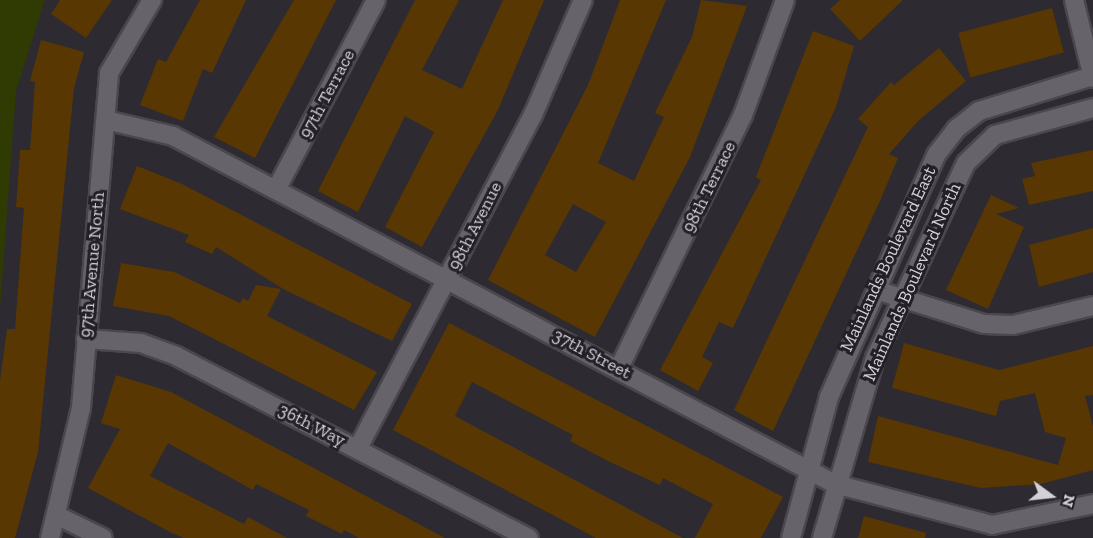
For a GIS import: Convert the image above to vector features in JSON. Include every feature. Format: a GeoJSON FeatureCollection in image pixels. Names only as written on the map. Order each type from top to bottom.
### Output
{"type":"FeatureCollection","features":[{"type":"Feature","properties":{"kind":"street","name":"97th Avenue North"},"geometry":{"type":"LineString","coordinates":[[50,538],[78,437],[109,73],[152,0]]}},
{"type":"Feature","properties":{"kind":"street","name":"97th Terrace"},"geometry":{"type":"LineString","coordinates":[[278,188],[376,0]]}},
{"type":"Feature","properties":{"kind":"street","name":"98th Avenue"},"geometry":{"type":"LineString","coordinates":[[358,448],[533,115],[583,0]]}},
{"type":"Feature","properties":{"kind":"street","name":"98th Terrace"},"geometry":{"type":"LineString","coordinates":[[619,368],[743,116],[785,0]]}},
{"type":"Feature","properties":{"kind":"street"},"geometry":{"type":"LineString","coordinates":[[1074,0],[1093,77]]}},
{"type":"Feature","properties":{"kind":"street","name":"Mainlands Boulevard East"},"geometry":{"type":"LineString","coordinates":[[791,538],[832,388],[936,155],[956,129],[1006,100],[1093,77]]}},
{"type":"Feature","properties":{"kind":"street","name":"Mainlands Boulevard North"},"geometry":{"type":"LineString","coordinates":[[822,538],[835,484],[876,358],[958,178],[980,146],[1016,127],[1093,108]]}},
{"type":"Feature","properties":{"kind":"street","name":"37th Street"},"geometry":{"type":"LineString","coordinates":[[106,120],[173,136],[278,188],[810,468],[835,484],[1015,530],[1093,504]]}},
{"type":"Feature","properties":{"kind":"street"},"geometry":{"type":"LineString","coordinates":[[876,290],[984,324],[1013,325],[1093,306]]}},
{"type":"Feature","properties":{"kind":"street","name":"36th Way"},"geometry":{"type":"LineString","coordinates":[[86,339],[141,343],[176,356],[529,538]]}},
{"type":"Feature","properties":{"kind":"street"},"geometry":{"type":"LineString","coordinates":[[56,514],[103,538]]}},
{"type":"Feature","properties":{"kind":"green space"},"geometry":{"type":"Polygon","coordinates":[[[0,0],[45,0],[16,91],[0,309],[0,0]]]}},
{"type":"Feature","properties":{"kind":"building"},"geometry":{"type":"Polygon","coordinates":[[[60,0],[112,0],[86,38],[51,14],[60,0]]]}},
{"type":"Feature","properties":{"kind":"building"},"geometry":{"type":"Polygon","coordinates":[[[200,0],[246,0],[212,73],[203,69],[183,121],[140,105],[158,59],[166,62],[200,0]]]}},
{"type":"Feature","properties":{"kind":"building"},"geometry":{"type":"Polygon","coordinates":[[[294,0],[336,0],[255,158],[214,137],[294,0]]]}},
{"type":"Feature","properties":{"kind":"building"},"geometry":{"type":"Polygon","coordinates":[[[415,0],[459,0],[422,70],[462,89],[503,0],[544,0],[498,110],[422,247],[385,227],[434,132],[405,116],[358,212],[318,191],[415,0]]]}},
{"type":"Feature","properties":{"kind":"building"},"geometry":{"type":"Polygon","coordinates":[[[620,0],[666,0],[598,163],[634,181],[664,117],[655,113],[692,37],[701,0],[747,6],[690,157],[595,337],[488,280],[588,85],[620,0]],[[573,204],[545,255],[576,272],[606,222],[573,204]]]}},
{"type":"Feature","properties":{"kind":"building"},"geometry":{"type":"Polygon","coordinates":[[[840,0],[903,0],[860,41],[830,9],[840,0]]]}},
{"type":"Feature","properties":{"kind":"building"},"geometry":{"type":"Polygon","coordinates":[[[1052,8],[1064,52],[970,78],[958,33],[1052,8]]]}},
{"type":"Feature","properties":{"kind":"building"},"geometry":{"type":"Polygon","coordinates":[[[813,31],[854,46],[836,107],[733,328],[719,322],[702,357],[713,363],[698,391],[660,370],[761,180],[756,177],[813,31]]]}},
{"type":"Feature","properties":{"kind":"building"},"geometry":{"type":"Polygon","coordinates":[[[41,40],[84,52],[74,88],[38,452],[15,538],[0,538],[0,381],[7,329],[15,329],[24,208],[16,207],[20,150],[30,150],[35,82],[30,81],[41,40]]]}},
{"type":"Feature","properties":{"kind":"building"},"geometry":{"type":"Polygon","coordinates":[[[939,48],[966,81],[919,120],[889,154],[898,158],[773,431],[734,410],[868,127],[858,119],[891,82],[894,85],[939,48]]]}},
{"type":"Feature","properties":{"kind":"building"},"geometry":{"type":"Polygon","coordinates":[[[1093,150],[1093,191],[1029,205],[1022,179],[1035,176],[1031,163],[1093,150]]]}},
{"type":"Feature","properties":{"kind":"building"},"geometry":{"type":"Polygon","coordinates":[[[137,166],[182,184],[412,304],[392,341],[285,290],[216,247],[212,254],[185,242],[189,235],[120,209],[137,166]]]}},
{"type":"Feature","properties":{"kind":"building"},"geometry":{"type":"Polygon","coordinates":[[[991,195],[1019,208],[996,214],[1024,227],[988,309],[946,290],[991,195]]]}},
{"type":"Feature","properties":{"kind":"building"},"geometry":{"type":"Polygon","coordinates":[[[1093,228],[1093,272],[1039,287],[1029,245],[1093,228]]]}},
{"type":"Feature","properties":{"kind":"building"},"geometry":{"type":"Polygon","coordinates":[[[121,263],[174,272],[240,303],[243,298],[248,301],[256,285],[281,289],[267,316],[377,372],[354,410],[169,316],[113,306],[121,263]]]}},
{"type":"Feature","properties":{"kind":"building"},"geometry":{"type":"Polygon","coordinates":[[[449,323],[783,497],[761,538],[695,538],[713,504],[663,478],[660,485],[610,462],[570,441],[573,435],[472,382],[455,416],[683,538],[596,538],[393,430],[449,323]]]}},
{"type":"Feature","properties":{"kind":"building"},"geometry":{"type":"Polygon","coordinates":[[[904,343],[999,370],[1093,346],[1093,395],[1085,396],[1093,426],[1093,470],[1041,484],[981,488],[868,462],[878,416],[1058,465],[1066,438],[1045,432],[1035,393],[1000,401],[996,416],[892,388],[904,343]]]}},
{"type":"Feature","properties":{"kind":"building"},"geometry":{"type":"Polygon","coordinates":[[[116,375],[171,392],[445,538],[359,538],[344,530],[342,534],[306,516],[309,510],[256,484],[253,490],[168,443],[150,476],[244,524],[248,517],[287,538],[184,538],[172,533],[88,488],[120,429],[101,423],[116,375]]]}},
{"type":"Feature","properties":{"kind":"building"},"geometry":{"type":"Polygon","coordinates":[[[864,516],[926,533],[925,538],[858,538],[864,516]]]}}]}
